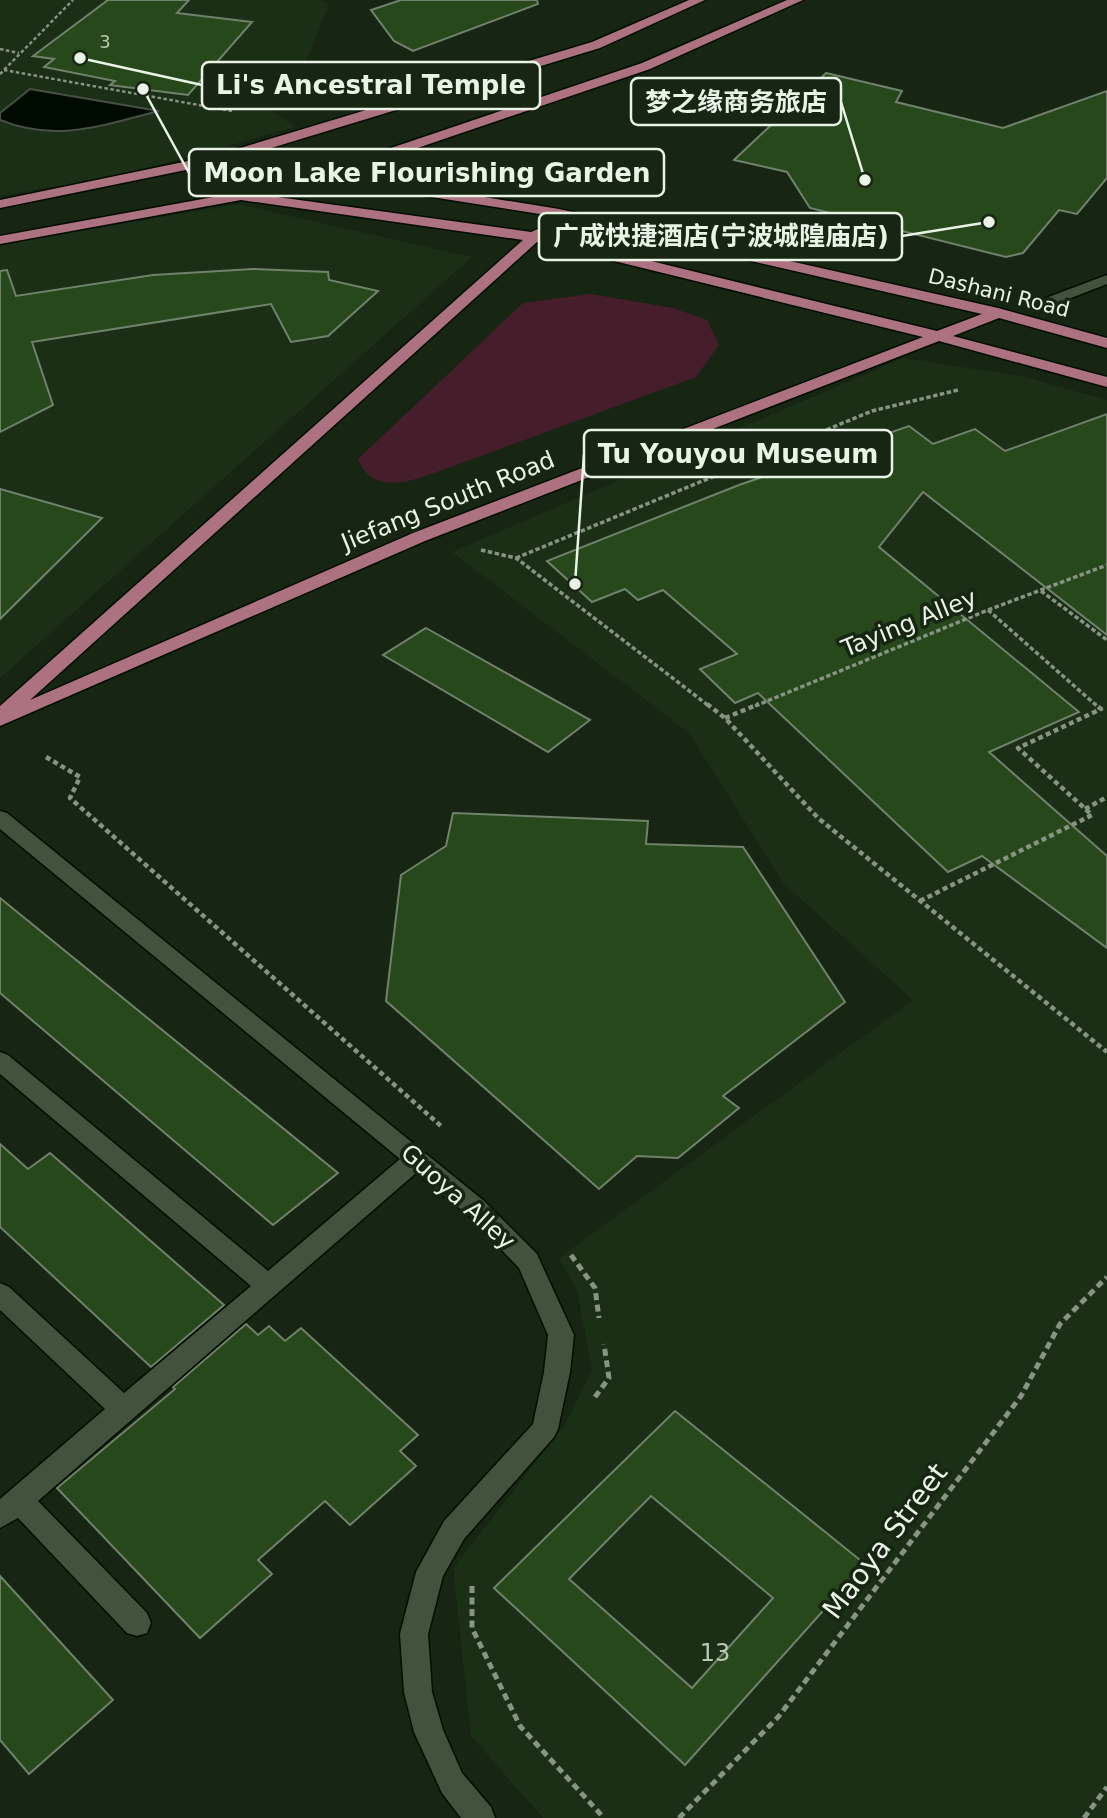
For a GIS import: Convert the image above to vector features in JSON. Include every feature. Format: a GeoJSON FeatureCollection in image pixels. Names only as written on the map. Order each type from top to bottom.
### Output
{"type":"FeatureCollection","features":[{"type":"Feature","properties":{"kind":"main road"},"geometry":{"type":"LineString","coordinates":[[0,204],[220,159],[596,45],[699,0]]}},
{"type":"Feature","properties":{"kind":"main road"},"geometry":{"type":"LineString","coordinates":[[0,240],[241,196],[325,175],[646,66],[797,0]]}},
{"type":"Feature","properties":{"kind":"main road","name":"Dashani Road"},"geometry":{"type":"LineString","coordinates":[[220,159],[559,213],[998,313],[1107,343]]}},
{"type":"Feature","properties":{"kind":"main road"},"geometry":{"type":"LineString","coordinates":[[241,196],[535,237],[934,335],[1107,382]]}},
{"type":"Feature","properties":{"kind":"main road","name":"Jiefang South Road"},"geometry":{"type":"LineString","coordinates":[[0,718],[559,213]]}},
{"type":"Feature","properties":{"kind":"main road","name":"Jiefang South Road"},"geometry":{"type":"LineString","coordinates":[[0,718],[419,537],[934,335],[998,313]]}},
{"type":"Feature","properties":{"kind":"street"},"geometry":{"type":"LineString","coordinates":[[1048,302],[1107,279]]}},
{"type":"Feature","properties":{"kind":"street","name":"Guoya Alley"},"geometry":{"type":"LineString","coordinates":[[0,818],[476,1208],[528,1261],[561,1335],[557,1372],[545,1429],[454,1530],[430,1572],[414,1634],[418,1692],[429,1732],[452,1783],[480,1818]]}},
{"type":"Feature","properties":{"kind":"street"},"geometry":{"type":"LineString","coordinates":[[0,1061],[269,1286]]}},
{"type":"Feature","properties":{"kind":"street"},"geometry":{"type":"LineString","coordinates":[[137,1623],[9,1508],[416,1159]]}},
{"type":"Feature","properties":{"kind":"street"},"geometry":{"type":"LineString","coordinates":[[0,1294],[124,1410]]}},
{"type":"Feature","properties":{"kind":"path"},"geometry":{"type":"LineString","coordinates":[[0,74],[73,0]]}},
{"type":"Feature","properties":{"kind":"path"},"geometry":{"type":"LineString","coordinates":[[0,49],[19,53]]}},
{"type":"Feature","properties":{"kind":"path"},"geometry":{"type":"LineString","coordinates":[[4,70],[232,111]]}},
{"type":"Feature","properties":{"kind":"path"},"geometry":{"type":"LineString","coordinates":[[516,558],[872,411],[958,390]]}},
{"type":"Feature","properties":{"kind":"path"},"geometry":{"type":"LineString","coordinates":[[419,537],[516,558],[725,718],[818,818],[1107,1052]]}},
{"type":"Feature","properties":{"kind":"path","name":"Taying Alley"},"geometry":{"type":"LineString","coordinates":[[725,718],[988,610],[1107,565]]}},
{"type":"Feature","properties":{"kind":"path"},"geometry":{"type":"LineString","coordinates":[[1041,590],[1107,640]]}},
{"type":"Feature","properties":{"kind":"path"},"geometry":{"type":"LineString","coordinates":[[920,901],[1092,815],[1018,748],[1101,709],[988,610]]}},
{"type":"Feature","properties":{"kind":"path"},"geometry":{"type":"LineString","coordinates":[[46,757],[80,777],[70,798],[446,1130]]}},
{"type":"Feature","properties":{"kind":"path"},"geometry":{"type":"LineString","coordinates":[[1085,809],[1107,797]]}},
{"type":"Feature","properties":{"kind":"path"},"geometry":{"type":"LineString","coordinates":[[564,1245],[595,1288],[601,1326]]}},
{"type":"Feature","properties":{"kind":"path","name":"Maoya Street"},"geometry":{"type":"LineString","coordinates":[[679,1818],[779,1716],[1020,1396],[1060,1324],[1107,1277]]}},
{"type":"Feature","properties":{"kind":"path"},"geometry":{"type":"LineString","coordinates":[[593,1400],[609,1378],[603,1339]]}},
{"type":"Feature","properties":{"kind":"path"},"geometry":{"type":"LineString","coordinates":[[471,1579],[472,1628],[520,1726],[604,1818]]}},
{"type":"Feature","properties":{"kind":"path"},"geometry":{"type":"LineString","coordinates":[[1084,1818],[1107,1787]]}},
{"type":"Feature","properties":{"kind":"shaded area"},"geometry":{"type":"Polygon","coordinates":[[[0,0],[322,0],[329,4],[303,69],[269,108],[295,127],[131,173],[0,196],[0,0]]]}},
{"type":"Feature","properties":{"kind":"shaded area"},"geometry":{"type":"Polygon","coordinates":[[[30,89],[159,111],[99,126],[60,131],[21,127],[0,120],[0,113],[30,89]]]}},
{"type":"Feature","properties":{"kind":"shaded area"},"geometry":{"type":"Polygon","coordinates":[[[237,204],[472,257],[0,678],[0,245],[237,204]]]}},
{"type":"Feature","properties":{"kind":"shaded area"},"geometry":{"type":"Polygon","coordinates":[[[591,294],[673,308],[707,320],[719,345],[696,377],[426,476],[386,482],[369,476],[363,469],[358,459],[523,303],[591,294]]]}},
{"type":"Feature","properties":{"kind":"shaded area"},"geometry":{"type":"Polygon","coordinates":[[[903,358],[1022,376],[1107,400],[1107,1818],[543,1818],[471,1736],[453,1568],[566,1423],[592,1369],[577,1291],[559,1258],[913,1000],[783,883],[689,733],[452,552],[903,358]]]}},
{"type":"Feature","properties":{"kind":"building"},"geometry":{"type":"Polygon","coordinates":[[[108,0],[189,0],[177,13],[252,22],[188,95],[110,85],[115,81],[44,67],[54,59],[33,56],[108,0]]]}},
{"type":"Feature","properties":{"kind":"building"},"geometry":{"type":"Polygon","coordinates":[[[401,0],[537,0],[538,4],[413,51],[394,41],[371,10],[401,0]]]}},
{"type":"Feature","properties":{"kind":"building"},"geometry":{"type":"Polygon","coordinates":[[[826,73],[902,91],[896,102],[1003,128],[1107,91],[1107,178],[1077,214],[1059,210],[1023,253],[1006,257],[810,208],[787,172],[734,160],[826,73]]]}},
{"type":"Feature","properties":{"kind":"building"},"geometry":{"type":"Polygon","coordinates":[[[253,269],[328,272],[329,280],[378,291],[328,336],[291,342],[271,304],[32,342],[53,405],[0,432],[0,271],[7,270],[16,296],[153,275],[253,269]]]}},
{"type":"Feature","properties":{"kind":"building"},"geometry":{"type":"Polygon","coordinates":[[[1107,414],[1107,635],[923,492],[879,547],[1079,712],[989,752],[1107,856],[1107,948],[982,856],[948,872],[758,693],[735,703],[700,669],[737,654],[663,590],[638,600],[625,589],[592,602],[547,561],[739,485],[909,426],[933,444],[975,429],[1005,451],[1107,414]]]}},
{"type":"Feature","properties":{"kind":"building"},"geometry":{"type":"Polygon","coordinates":[[[0,489],[102,518],[0,619],[0,489]]]}},
{"type":"Feature","properties":{"kind":"building"},"geometry":{"type":"Polygon","coordinates":[[[426,628],[590,720],[548,752],[383,655],[426,628]]]}},
{"type":"Feature","properties":{"kind":"building"},"geometry":{"type":"Polygon","coordinates":[[[453,813],[648,821],[646,844],[743,847],[845,1002],[723,1096],[739,1108],[678,1158],[637,1156],[599,1189],[386,1001],[401,875],[446,846],[453,813]]]}},
{"type":"Feature","properties":{"kind":"building"},"geometry":{"type":"Polygon","coordinates":[[[0,898],[338,1173],[273,1225],[0,993],[0,898]]]}},
{"type":"Feature","properties":{"kind":"building"},"geometry":{"type":"Polygon","coordinates":[[[0,1144],[28,1169],[50,1153],[224,1305],[151,1367],[0,1227],[0,1144]]]}},
{"type":"Feature","properties":{"kind":"building"},"geometry":{"type":"Polygon","coordinates":[[[246,1324],[258,1335],[269,1326],[285,1341],[301,1328],[418,1435],[400,1451],[416,1466],[350,1525],[325,1501],[258,1560],[272,1574],[200,1638],[57,1488],[175,1389],[173,1387],[246,1324]]]}},
{"type":"Feature","properties":{"kind":"building"},"geometry":{"type":"Polygon","coordinates":[[[675,1411],[865,1564],[685,1765],[494,1588],[675,1411]],[[651,1496],[569,1579],[692,1688],[773,1598],[651,1496]]]}},
{"type":"Feature","properties":{"kind":"building"},"geometry":{"type":"Polygon","coordinates":[[[0,1576],[113,1700],[29,1774],[0,1740],[0,1576]]]}},
{"type":"Feature","properties":{"kind":"place","name":"Li's Ancestral Temple"},"geometry":{"type":"Point","coordinates":[80,58]}},
{"type":"Feature","properties":{"kind":"place","name":"Moon Lake Flourishing Garden"},"geometry":{"type":"Point","coordinates":[143,89]}},
{"type":"Feature","properties":{"kind":"place","name":"梦之缘商务旅店"},"geometry":{"type":"Point","coordinates":[865,180]}},
{"type":"Feature","properties":{"kind":"place","name":"广成快捷酒店(宁波城隍庙店)"},"geometry":{"type":"Point","coordinates":[989,222]}},
{"type":"Feature","properties":{"kind":"place","name":"Tu Youyou Museum"},"geometry":{"type":"Point","coordinates":[575,584]}}]}
